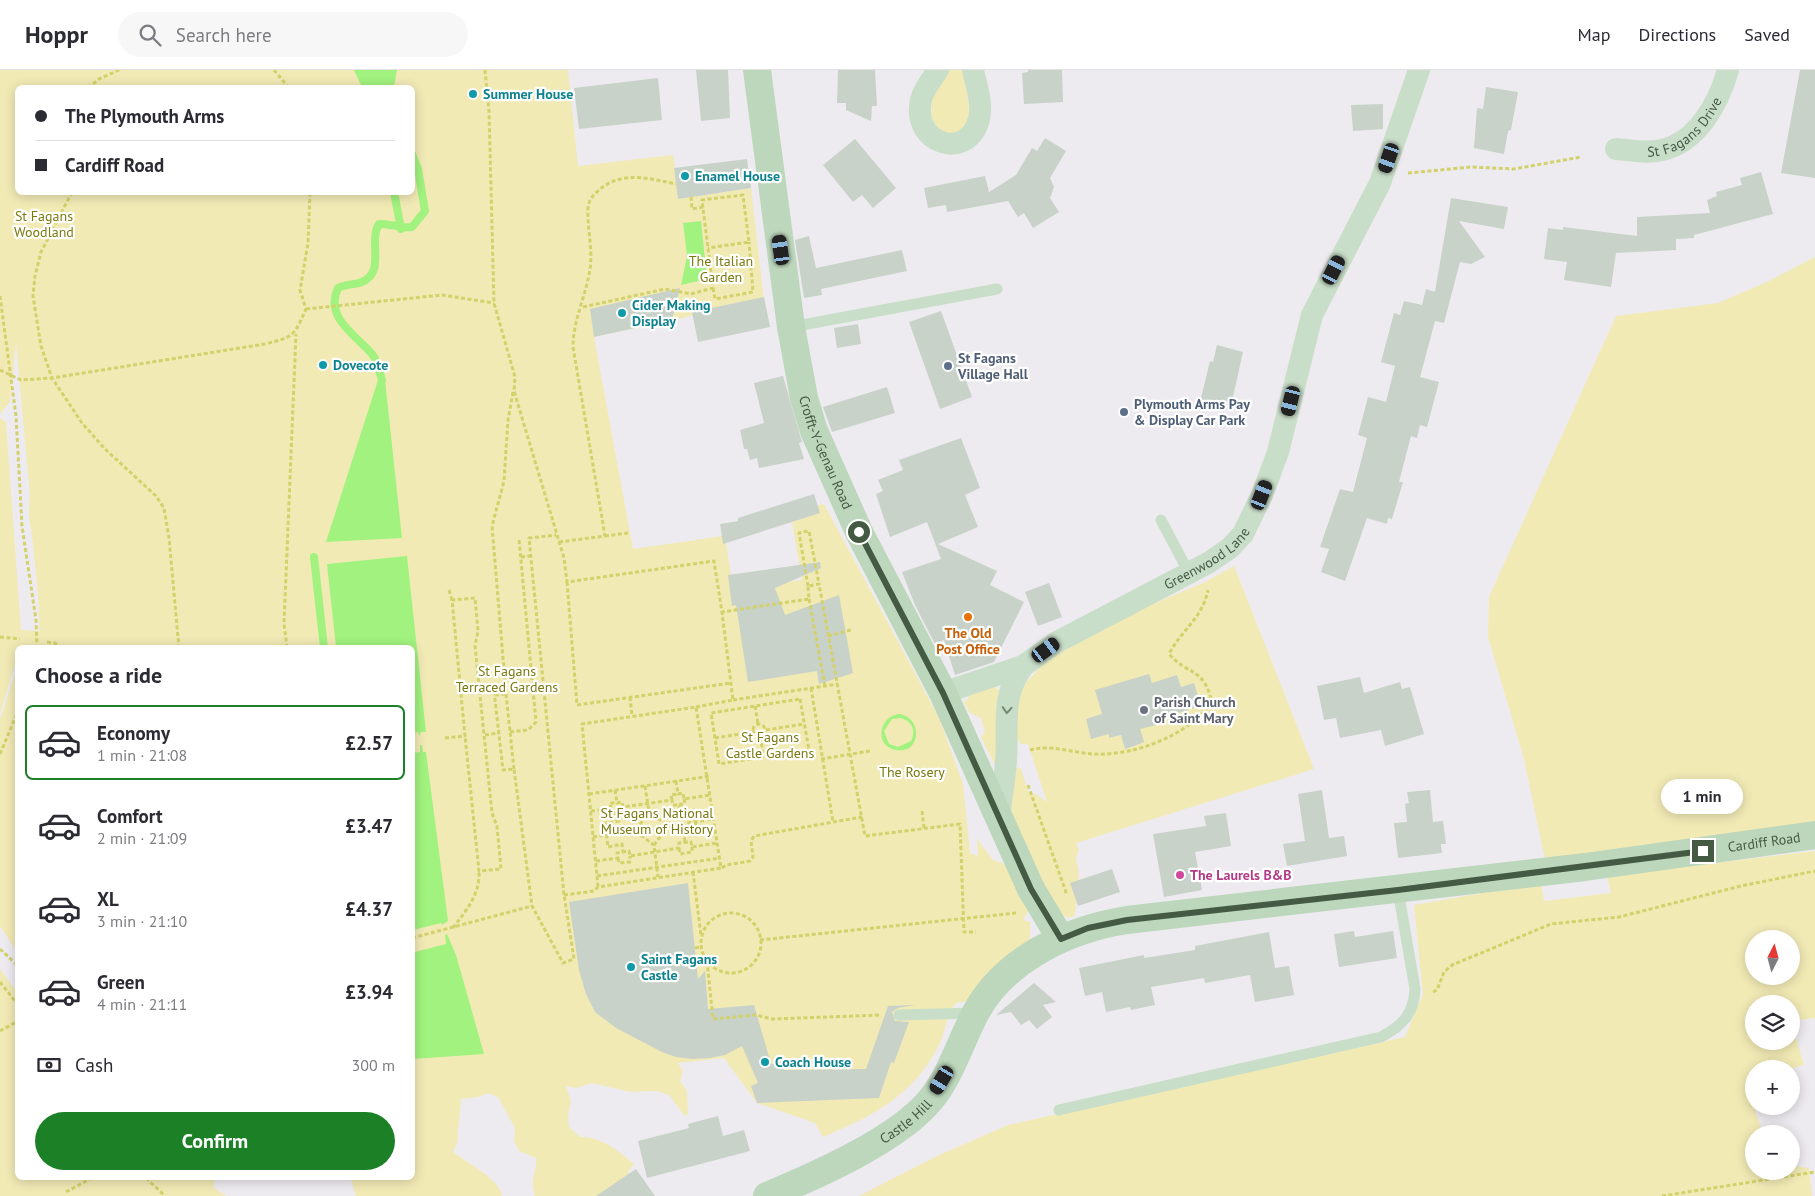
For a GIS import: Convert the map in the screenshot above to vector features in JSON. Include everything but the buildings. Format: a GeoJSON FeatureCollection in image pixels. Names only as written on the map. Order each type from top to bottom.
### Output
{"type":"FeatureCollection","features":[{"type":"Feature","properties":{"kind":"street","name":"Crofft-Y-Genau Road"},"geometry":{"type":"LineString","coordinates":[[757,70],[791,327],[804,398],[822,451],[859,532],[943,693],[1031,889],[1061,939]]}},
{"type":"Feature","properties":{"kind":"street"},"geometry":{"type":"LineString","coordinates":[[938,70],[921,98],[919,115],[924,129],[933,140],[947,144],[961,142],[973,134],[979,118],[980,106],[972,70]]}},
{"type":"Feature","properties":{"kind":"street","name":"Greenwood Lane"},"geometry":{"type":"LineString","coordinates":[[943,693],[1023,666],[1057,642],[1198,568],[1230,548],[1243,534],[1262,495],[1278,452],[1312,315],[1383,175],[1419,70]]}},
{"type":"Feature","properties":{"kind":"street","name":"St Fagans Drive"},"geometry":{"type":"LineString","coordinates":[[1616,148],[1646,152],[1663,150],[1678,144],[1692,134],[1705,118],[1717,97],[1728,70]]}},
{"type":"Feature","properties":{"kind":"street","name":"Greenwood Lane"},"geometry":{"type":"LineString","coordinates":[[999,818],[1006,760],[1006,710],[1015,678],[1023,666]]}},
{"type":"Feature","properties":{"kind":"street","name":"Cardiff Road"},"geometry":{"type":"LineString","coordinates":[[1061,939],[1088,928],[1127,920],[1398,890],[1584,867],[1815,835]]}},
{"type":"Feature","properties":{"kind":"street","name":"Castle Hill"},"geometry":{"type":"LineString","coordinates":[[767,1196],[853,1156],[878,1142],[915,1115],[932,1098],[976,1013],[1001,979],[1026,959],[1061,939]]}},
{"type":"Feature","properties":{"kind":"lane"},"geometry":{"type":"LineString","coordinates":[[791,327],[998,289]]}},
{"type":"Feature","properties":{"kind":"lane"},"geometry":{"type":"LineString","coordinates":[[1161,520],[1198,568]]}},
{"type":"Feature","properties":{"kind":"lane"},"geometry":{"type":"LineString","coordinates":[[1059,1110],[1381,1037],[1399,1028],[1409,1015],[1415,996],[1414,976],[1398,890]]}},
{"type":"Feature","properties":{"kind":"lane"},"geometry":{"type":"LineString","coordinates":[[899,1014],[976,1013]]}},
{"type":"Feature","properties":{"kind":"path"},"geometry":{"type":"LineString","coordinates":[[92,85],[99,79],[119,70]]}},
{"type":"Feature","properties":{"kind":"path"},"geometry":{"type":"LineString","coordinates":[[274,70],[286,85]]}},
{"type":"Feature","properties":{"kind":"path"},"geometry":{"type":"LineString","coordinates":[[485,70],[489,111],[494,303],[514,377],[514,391],[508,420],[504,481],[492,526],[506,694],[532,906],[563,963],[574,958],[564,895],[529,538],[556,535]]}},
{"type":"Feature","properties":{"kind":"path"},"geometry":{"type":"LineString","coordinates":[[1383,175],[1471,167],[1514,169],[1580,157]]}},
{"type":"Feature","properties":{"kind":"path"},"geometry":{"type":"LineString","coordinates":[[605,536],[573,347],[573,329],[582,307],[591,267],[588,208],[590,198],[606,183],[626,177],[643,177],[676,184]]}},
{"type":"Feature","properties":{"kind":"path"},"geometry":{"type":"LineString","coordinates":[[70,195],[41,252],[35,276],[33,296],[42,346],[52,378],[82,422],[105,449],[156,496],[164,508],[169,538],[179,645]]}},
{"type":"Feature","properties":{"kind":"path"},"geometry":{"type":"LineString","coordinates":[[287,645],[284,623],[296,333],[306,309],[300,290],[308,243],[310,195]]}},
{"type":"Feature","properties":{"kind":"path"},"geometry":{"type":"LineString","coordinates":[[743,195],[753,292],[715,299],[703,207],[702,200],[743,195]]}},
{"type":"Feature","properties":{"kind":"path"},"geometry":{"type":"LineString","coordinates":[[691,197],[692,209],[703,207]]}},
{"type":"Feature","properties":{"kind":"path"},"geometry":{"type":"LineString","coordinates":[[708,248],[748,242]]}},
{"type":"Feature","properties":{"kind":"path"},"geometry":{"type":"LineString","coordinates":[[582,307],[660,290],[679,290],[691,294],[713,288]]}},
{"type":"Feature","properties":{"kind":"path"},"geometry":{"type":"LineString","coordinates":[[306,309],[442,295],[494,303]]}},
{"type":"Feature","properties":{"kind":"path"},"geometry":{"type":"LineString","coordinates":[[0,296],[16,416],[22,526],[36,620],[37,645]]}},
{"type":"Feature","properties":{"kind":"path"},"geometry":{"type":"LineString","coordinates":[[0,370],[11,377],[21,380],[52,378],[265,344],[283,340],[296,333]]}},
{"type":"Feature","properties":{"kind":"path"},"geometry":{"type":"LineString","coordinates":[[514,391],[559,542],[567,582],[577,705],[731,682]]}},
{"type":"Feature","properties":{"kind":"path"},"geometry":{"type":"LineString","coordinates":[[825,686],[799,533],[809,531],[866,836],[960,824],[964,932],[976,932]]}},
{"type":"Feature","properties":{"kind":"path"},"geometry":{"type":"LineString","coordinates":[[559,542],[628,533]]}},
{"type":"Feature","properties":{"kind":"path"},"geometry":{"type":"LineString","coordinates":[[510,732],[528,730],[536,722],[519,539]]}},
{"type":"Feature","properties":{"kind":"path"},"geometry":{"type":"LineString","coordinates":[[520,557],[531,556]]}},
{"type":"Feature","properties":{"kind":"path"},"geometry":{"type":"LineString","coordinates":[[567,582],[714,560],[733,700]]}},
{"type":"Feature","properties":{"kind":"path"},"geometry":{"type":"LineString","coordinates":[[1029,750],[1046,747],[1095,754],[1130,752],[1143,748],[1181,729],[1204,714],[1212,702],[1208,685],[1199,674],[1174,660],[1169,654],[1176,640],[1197,618],[1208,592],[1198,568]]}},
{"type":"Feature","properties":{"kind":"path"},"geometry":{"type":"LineString","coordinates":[[808,586],[820,584]]}},
{"type":"Feature","properties":{"kind":"path"},"geometry":{"type":"LineString","coordinates":[[449,590],[452,600],[479,887],[475,899],[453,928]]}},
{"type":"Feature","properties":{"kind":"path"},"geometry":{"type":"LineString","coordinates":[[452,600],[475,598],[478,631],[475,646],[492,813],[497,826],[501,869],[478,871]]}},
{"type":"Feature","properties":{"kind":"path"},"geometry":{"type":"LineString","coordinates":[[722,612],[810,599]]}},
{"type":"Feature","properties":{"kind":"path"},"geometry":{"type":"LineString","coordinates":[[828,636],[851,630]]}},
{"type":"Feature","properties":{"kind":"path"},"geometry":{"type":"LineString","coordinates":[[0,637],[20,639]]}},
{"type":"Feature","properties":{"kind":"path"},"geometry":{"type":"LineString","coordinates":[[48,642],[57,645]]}},
{"type":"Feature","properties":{"kind":"path"},"geometry":{"type":"LineString","coordinates":[[726,646],[732,645]]}},
{"type":"Feature","properties":{"kind":"path"},"geometry":{"type":"LineString","coordinates":[[598,887],[582,724],[838,684]]}},
{"type":"Feature","properties":{"kind":"path"},"geometry":{"type":"LineString","coordinates":[[811,688],[833,822]]}},
{"type":"Feature","properties":{"kind":"path"},"geometry":{"type":"LineString","coordinates":[[506,694],[495,695],[499,733],[503,770],[514,769]]}},
{"type":"Feature","properties":{"kind":"path"},"geometry":{"type":"LineString","coordinates":[[630,697],[632,716]]}},
{"type":"Feature","properties":{"kind":"path"},"geometry":{"type":"LineString","coordinates":[[800,699],[809,750],[719,764],[711,713],[755,706],[800,699]]}},
{"type":"Feature","properties":{"kind":"path"},"geometry":{"type":"LineString","coordinates":[[755,706],[758,724]]}},
{"type":"Feature","properties":{"kind":"path"},"geometry":{"type":"LineString","coordinates":[[696,707],[709,776],[721,868]]}},
{"type":"Feature","properties":{"kind":"path"},"geometry":{"type":"LineString","coordinates":[[0,754],[15,718]]}},
{"type":"Feature","properties":{"kind":"path"},"geometry":{"type":"LineString","coordinates":[[758,724],[764,726],[766,730]]}},
{"type":"Feature","properties":{"kind":"path"},"geometry":{"type":"LineString","coordinates":[[753,732],[758,724]]}},
{"type":"Feature","properties":{"kind":"path"},"geometry":{"type":"LineString","coordinates":[[766,730],[804,724]]}},
{"type":"Feature","properties":{"kind":"path"},"geometry":{"type":"LineString","coordinates":[[760,737],[765,734],[766,730]]}},
{"type":"Feature","properties":{"kind":"path"},"geometry":{"type":"LineString","coordinates":[[715,738],[753,732],[760,737],[764,756]]}},
{"type":"Feature","properties":{"kind":"path"},"geometry":{"type":"LineString","coordinates":[[485,735],[499,733]]}},
{"type":"Feature","properties":{"kind":"path"},"geometry":{"type":"LineString","coordinates":[[445,738],[465,736]]}},
{"type":"Feature","properties":{"kind":"path"},"geometry":{"type":"LineString","coordinates":[[1130,752],[1134,746]]}},
{"type":"Feature","properties":{"kind":"path"},"geometry":{"type":"LineString","coordinates":[[822,759],[870,751]]}},
{"type":"Feature","properties":{"kind":"path"},"geometry":{"type":"LineString","coordinates":[[589,794],[709,776]]}},
{"type":"Feature","properties":{"kind":"path"},"geometry":{"type":"LineString","coordinates":[[676,781],[678,794]]}},
{"type":"Feature","properties":{"kind":"path"},"geometry":{"type":"LineString","coordinates":[[1027,783],[1070,902]]}},
{"type":"Feature","properties":{"kind":"path"},"geometry":{"type":"LineString","coordinates":[[645,786],[649,812],[668,826],[714,819]]}},
{"type":"Feature","properties":{"kind":"path"},"geometry":{"type":"LineString","coordinates":[[615,790],[617,803]]}},
{"type":"Feature","properties":{"kind":"path"},"geometry":{"type":"LineString","coordinates":[[683,793],[685,803],[674,805],[672,795],[678,794],[683,793]]}},
{"type":"Feature","properties":{"kind":"path"},"geometry":{"type":"LineString","coordinates":[[684,798],[710,795]]}},
{"type":"Feature","properties":{"kind":"path"},"geometry":{"type":"LineString","coordinates":[[623,807],[672,800]]}},
{"type":"Feature","properties":{"kind":"path"},"geometry":{"type":"LineString","coordinates":[[622,802],[624,813],[612,814],[610,803],[617,803],[622,802]]}},
{"type":"Feature","properties":{"kind":"path"},"geometry":{"type":"LineString","coordinates":[[679,805],[680,812],[693,810],[697,833],[684,835],[685,843]]}},
{"type":"Feature","properties":{"kind":"path"},"geometry":{"type":"LineString","coordinates":[[591,811],[611,809]]}},
{"type":"Feature","properties":{"kind":"path"},"geometry":{"type":"LineString","coordinates":[[922,811],[924,828]]}},
{"type":"Feature","properties":{"kind":"path"},"geometry":{"type":"LineString","coordinates":[[635,831],[649,812]]}},
{"type":"Feature","properties":{"kind":"path"},"geometry":{"type":"LineString","coordinates":[[618,813],[619,821],[605,823],[608,846],[622,844],[623,852]]}},
{"type":"Feature","properties":{"kind":"path"},"geometry":{"type":"LineString","coordinates":[[564,895],[594,891],[598,887],[750,862],[753,857],[751,840],[754,836],[862,817]]}},
{"type":"Feature","properties":{"kind":"path"},"geometry":{"type":"LineString","coordinates":[[658,877],[654,845],[668,826]]}},
{"type":"Feature","properties":{"kind":"path"},"geometry":{"type":"LineString","coordinates":[[593,837],[635,831],[654,845]]}},
{"type":"Feature","properties":{"kind":"path"},"geometry":{"type":"LineString","coordinates":[[691,842],[692,852],[680,854],[679,843],[685,843],[691,842]]}},
{"type":"Feature","properties":{"kind":"path"},"geometry":{"type":"LineString","coordinates":[[692,847],[717,843]]}},
{"type":"Feature","properties":{"kind":"path"},"geometry":{"type":"LineString","coordinates":[[630,856],[680,848]]}},
{"type":"Feature","properties":{"kind":"path"},"geometry":{"type":"LineString","coordinates":[[629,851],[630,862],[618,863],[617,853],[623,852],[629,851]]}},
{"type":"Feature","properties":{"kind":"path"},"geometry":{"type":"LineString","coordinates":[[686,853],[688,862]]}},
{"type":"Feature","properties":{"kind":"path"},"geometry":{"type":"LineString","coordinates":[[596,861],[618,858]]}},
{"type":"Feature","properties":{"kind":"path"},"geometry":{"type":"LineString","coordinates":[[597,876],[720,858]]}},
{"type":"Feature","properties":{"kind":"path"},"geometry":{"type":"LineString","coordinates":[[624,863],[626,872]]}},
{"type":"Feature","properties":{"kind":"path"},"geometry":{"type":"LineString","coordinates":[[1415,996],[1429,994],[1437,990],[1444,972],[1452,965],[1551,924],[1619,917],[1741,886],[1815,871]]}},
{"type":"Feature","properties":{"kind":"path"},"geometry":{"type":"LineString","coordinates":[[693,872],[701,947],[707,961],[713,1019],[756,1015],[772,1019],[899,1014]]}},
{"type":"Feature","properties":{"kind":"path"},"geometry":{"type":"LineString","coordinates":[[415,937],[532,906]]}},
{"type":"Feature","properties":{"kind":"path"},"geometry":{"type":"LineString","coordinates":[[701,937],[707,924],[713,919],[732,913],[744,916],[758,930],[760,940],[756,959],[751,965],[738,972],[719,970],[707,961]]}},
{"type":"Feature","properties":{"kind":"path"},"geometry":{"type":"LineString","coordinates":[[760,940],[964,917],[1018,913]]}},
{"type":"Feature","properties":{"kind":"path"},"geometry":{"type":"LineString","coordinates":[[695,948],[701,947]]}},
{"type":"Feature","properties":{"kind":"path"},"geometry":{"type":"LineString","coordinates":[[0,949],[15,963]]}},
{"type":"Feature","properties":{"kind":"path"},"geometry":{"type":"LineString","coordinates":[[0,982],[15,1001]]}},
{"type":"Feature","properties":{"kind":"path"},"geometry":{"type":"LineString","coordinates":[[0,1031],[15,1023]]}},
{"type":"Feature","properties":{"kind":"path"},"geometry":{"type":"LineString","coordinates":[[1662,1196],[1815,1172]]}},
{"type":"Feature","properties":{"kind":"path"},"geometry":{"type":"LineString","coordinates":[[66,1192],[88,1180]]}},
{"type":"Feature","properties":{"kind":"path"},"geometry":{"type":"LineString","coordinates":[[148,1180],[165,1196]]}},
{"type":"Feature","properties":{"kind":"green space","name":"St Fagans National Museum of History"},"geometry":{"type":"Polygon","coordinates":[[[0,70],[568,70],[578,166],[673,155],[675,168],[698,196],[751,188],[764,300],[594,337],[633,549],[723,536],[726,542],[733,590],[802,580],[792,522],[799,511],[824,504],[939,718],[963,784],[970,853],[978,856],[977,839],[993,860],[1002,863],[1010,870],[1007,802],[1012,776],[1017,767],[1021,769],[1029,794],[1036,794],[1047,802],[1028,744],[1021,744],[1015,736],[1020,689],[1047,660],[1138,610],[1203,583],[1234,566],[1314,769],[1076,843],[1079,850],[1076,857],[1079,875],[1075,915],[1070,918],[1031,906],[1023,920],[1030,922],[1030,941],[986,974],[968,1001],[956,1003],[950,1012],[939,1045],[929,1063],[917,1078],[890,1102],[859,1121],[823,1137],[815,1123],[757,1103],[724,1058],[678,1063],[683,1071],[680,1081],[687,1091],[688,1114],[685,1116],[669,1095],[657,1091],[631,1092],[592,1083],[576,1088],[566,1086],[571,1101],[568,1116],[569,1127],[580,1137],[595,1139],[609,1145],[634,1164],[628,1172],[629,1196],[535,1196],[533,1180],[536,1158],[519,1151],[514,1141],[515,1128],[498,1097],[488,1093],[478,1097],[461,1099],[457,1143],[453,1152],[489,1178],[500,1190],[502,1196],[356,1196],[351,1180],[415,1180],[415,645],[15,645],[15,664],[0,713],[0,418],[6,422],[21,630],[41,631],[39,630],[38,588],[29,516],[30,496],[16,343],[10,402],[0,414],[0,70]]]}},
{"type":"Feature","properties":{"kind":"green space"},"geometry":{"type":"Polygon","coordinates":[[[949,70],[963,70],[971,119],[957,134],[942,133],[931,119],[932,99],[949,70]]]}},
{"type":"Feature","properties":{"kind":"green space"},"geometry":{"type":"Polygon","coordinates":[[[1815,257],[1815,821],[1778,828],[1545,860],[1524,759],[1488,637],[1489,597],[1616,316],[1718,303],[1769,281],[1815,257]]]}},
{"type":"Feature","properties":{"kind":"green space"},"geometry":{"type":"Polygon","coordinates":[[[15,673],[15,949],[0,926],[0,719],[15,673]]]}},
{"type":"Feature","properties":{"kind":"green space"},"geometry":{"type":"Polygon","coordinates":[[[993,685],[1000,691],[998,762],[994,763],[981,737],[985,732],[981,718],[970,713],[964,703],[971,694],[993,685]]]}},
{"type":"Feature","properties":{"kind":"green space"},"geometry":{"type":"Polygon","coordinates":[[[1815,851],[1815,1018],[1800,1020],[1800,995],[1745,995],[1745,1050],[1800,1050],[1804,1065],[1800,1066],[1800,1060],[1745,1060],[1745,1115],[1757,1115],[1760,1125],[1745,1125],[1745,1180],[1800,1180],[1800,1167],[1809,1168],[1812,1196],[859,1196],[937,1156],[1008,1125],[1405,1037],[1423,994],[1414,905],[1541,883],[1544,901],[1611,893],[1607,876],[1815,851]]]}},
{"type":"Feature","properties":{"kind":"green space"},"geometry":{"type":"Polygon","coordinates":[[[0,969],[15,989],[15,1180],[215,1180],[213,1187],[226,1196],[0,1196],[0,969]]]}},
{"type":"Feature","properties":{"kind":"shaded area"},"geometry":{"type":"Polygon","coordinates":[[[354,70],[397,70],[394,85],[361,85],[354,70]]]}},
{"type":"Feature","properties":{"kind":"shaded area"},"geometry":{"type":"Polygon","coordinates":[[[701,221],[707,279],[681,285],[687,256],[683,223],[701,221]]]}},
{"type":"Feature","properties":{"kind":"shaded area"},"geometry":{"type":"Polygon","coordinates":[[[378,380],[385,380],[402,538],[326,542],[378,380]]]}},
{"type":"Feature","properties":{"kind":"shaded area"},"geometry":{"type":"Polygon","coordinates":[[[407,556],[426,732],[421,732],[419,736],[418,732],[415,733],[415,645],[336,645],[327,564],[407,556]]]}},
{"type":"Feature","properties":{"kind":"shaded area"},"geometry":{"type":"Polygon","coordinates":[[[900,714],[908,717],[916,729],[914,742],[904,750],[896,750],[889,747],[884,743],[882,737],[883,725],[887,719],[900,714]],[[901,718],[892,719],[884,731],[889,744],[898,747],[911,741],[913,730],[911,724],[901,718]]]}},
{"type":"Feature","properties":{"kind":"shaded area"},"geometry":{"type":"Polygon","coordinates":[[[420,745],[422,745],[423,752],[426,752],[448,921],[442,925],[441,923],[415,930],[415,753],[420,752],[420,745]]]}},
{"type":"Feature","properties":{"kind":"shaded area"},"geometry":{"type":"Polygon","coordinates":[[[447,934],[456,955],[484,1054],[415,1059],[415,952],[446,944],[445,935],[447,934]]]}},
{"type":"Feature","properties":{"kind":"waterway"},"geometry":{"type":"LineString","coordinates":[[382,380],[374,357],[338,317],[335,299],[338,288],[362,282],[373,271],[376,231],[379,224],[412,227],[425,211],[415,162]]}},
{"type":"Feature","properties":{"kind":"waterway"},"geometry":{"type":"LineString","coordinates":[[395,195],[401,229]]}},
{"type":"Feature","properties":{"kind":"waterway"},"geometry":{"type":"LineString","coordinates":[[314,557],[324,645]]}},
{"type":"Feature","properties":{"kind":"place","name":"Summer House"},"geometry":{"type":"Point","coordinates":[473,94]}},
{"type":"Feature","properties":{"kind":"place","name":"Enamel House"},"geometry":{"type":"Point","coordinates":[685,176]}},
{"type":"Feature","properties":{"kind":"place","name":"Cider Making Display"},"geometry":{"type":"Point","coordinates":[622,313]}},
{"type":"Feature","properties":{"kind":"place","name":"Dovecote"},"geometry":{"type":"Point","coordinates":[323,365]}},
{"type":"Feature","properties":{"kind":"place","name":"St Fagans Village Hall"},"geometry":{"type":"Point","coordinates":[948,366]}},
{"type":"Feature","properties":{"kind":"place","name":"Plymouth Arms Pay & Display Car Park"},"geometry":{"type":"Point","coordinates":[1124,412]}},
{"type":"Feature","properties":{"kind":"place","name":"The Old Post Office"},"geometry":{"type":"Point","coordinates":[968,617]}},
{"type":"Feature","properties":{"kind":"place","name":"Parish Church of Saint Mary"},"geometry":{"type":"Point","coordinates":[1144,710]}},
{"type":"Feature","properties":{"kind":"place","name":"The Laurels B&B"},"geometry":{"type":"Point","coordinates":[1180,875]}},
{"type":"Feature","properties":{"kind":"place","name":"Saint Fagans Castle"},"geometry":{"type":"Point","coordinates":[631,967]}},
{"type":"Feature","properties":{"kind":"place","name":"Coach House"},"geometry":{"type":"Point","coordinates":[765,1062]}},
{"type":"Feature","properties":{"kind":"route"},"geometry":{"type":"LineString","coordinates":[[859,532],[943,693],[976,763],[1015,857],[1031,889],[1061,939],[1088,928],[1127,920],[1398,890],[1703,851]]}},
{"type":"Feature","properties":{"kind":"park label","name":"St Fagans Woodland"},"geometry":{"type":"Point","coordinates":[44,224]}},
{"type":"Feature","properties":{"kind":"park label","name":"The Italian Garden"},"geometry":{"type":"Point","coordinates":[721,270]}},
{"type":"Feature","properties":{"kind":"park label","name":"St Fagans Terraced Gardens"},"geometry":{"type":"Point","coordinates":[507,680]}},
{"type":"Feature","properties":{"kind":"park label","name":"St Fagans Castle Gardens"},"geometry":{"type":"Point","coordinates":[770,746]}},
{"type":"Feature","properties":{"kind":"park label","name":"The Rosery"},"geometry":{"type":"Point","coordinates":[912,772]}}]}
